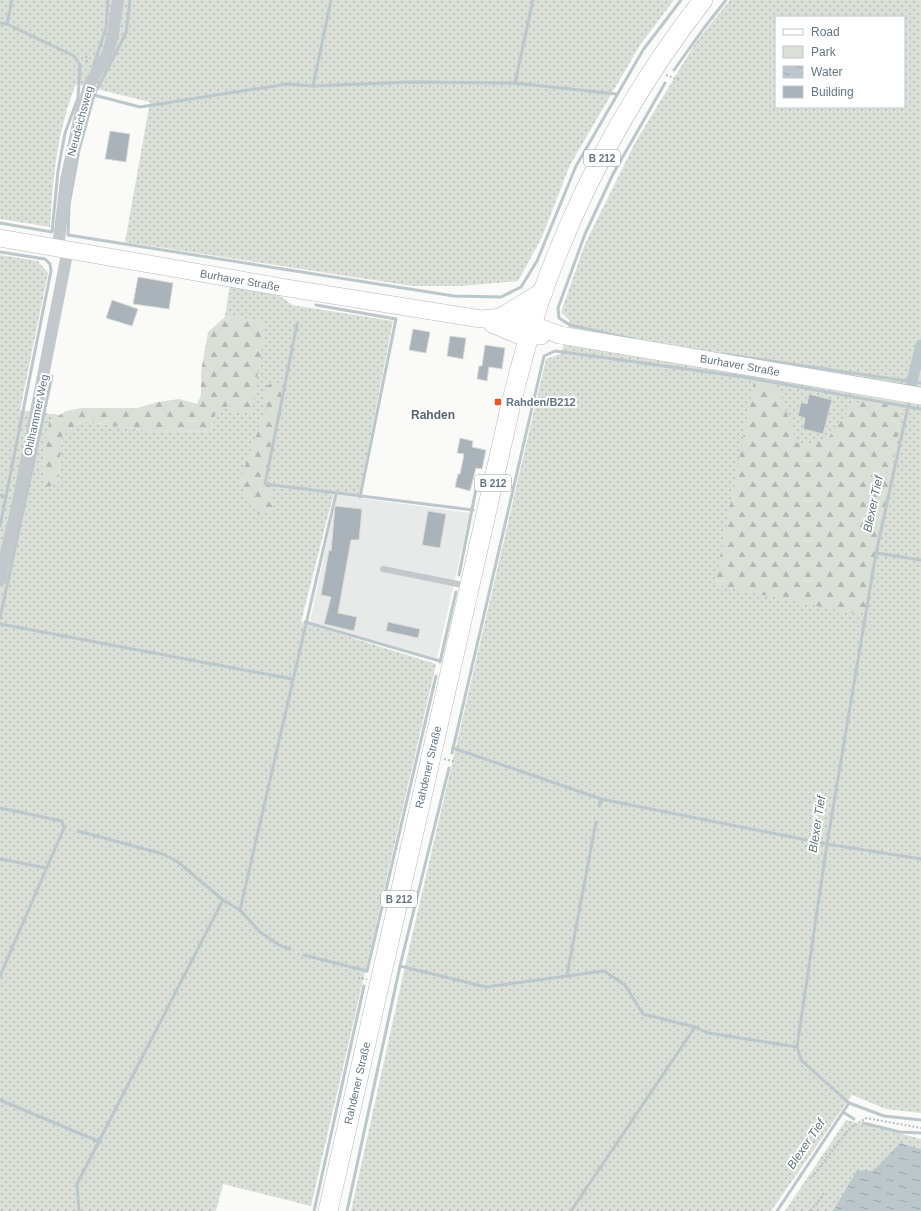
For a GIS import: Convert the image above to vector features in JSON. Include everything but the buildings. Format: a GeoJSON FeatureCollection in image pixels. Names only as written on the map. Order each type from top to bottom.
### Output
{"type":"FeatureCollection","features":[{"type":"Feature","properties":{"kind":"main road","name":"B 212"},"geometry":{"type":"LineString","coordinates":[[531,330],[543,292],[559,250],[590,180],[617,128],[680,30],[703,0]]}},
{"type":"Feature","properties":{"kind":"main road","name":"Burhaver Straße"},"geometry":{"type":"LineString","coordinates":[[0,238],[279,287],[481,319],[502,318],[531,330],[921,396]]}},
{"type":"Feature","properties":{"kind":"main road"},"geometry":{"type":"LineString","coordinates":[[502,318],[543,292]]}},
{"type":"Feature","properties":{"kind":"main road","name":"Burhaver Straße"},"geometry":{"type":"LineString","coordinates":[[481,319],[518,334],[531,330]]}},
{"type":"Feature","properties":{"kind":"main road","name":"Rahdener Straße"},"geometry":{"type":"LineString","coordinates":[[328,1211],[469,586],[511,404],[531,330]]}},
{"type":"Feature","properties":{"kind":"street","name":"Neudeichsweg"},"geometry":{"type":"LineString","coordinates":[[63,249],[66,180],[78,122],[90,83],[108,53],[113,34],[118,0]]}},
{"type":"Feature","properties":{"kind":"street","name":"Ohlhammer Weg"},"geometry":{"type":"LineString","coordinates":[[0,580],[21,486],[63,249]]}},
{"type":"Feature","properties":{"kind":"lane"},"geometry":{"type":"LineString","coordinates":[[383,569],[469,586]]}},
{"type":"Feature","properties":{"kind":"path"},"geometry":{"type":"LineString","coordinates":[[442,758],[456,762]]}},
{"type":"Feature","properties":{"kind":"path"},"geometry":{"type":"LineString","coordinates":[[812,1177],[850,1128],[866,1118],[921,1128]]}},
{"type":"Feature","properties":{"kind":"path"},"geometry":{"type":"LineString","coordinates":[[811,1211],[825,1192]]}},
{"type":"Feature","properties":{"kind":"shaded area"},"geometry":{"type":"Polygon","coordinates":[[[337,495],[470,513],[437,658],[310,622],[337,495]]]}},
{"type":"Feature","properties":{"kind":"green space"},"geometry":{"type":"Polygon","coordinates":[[[0,0],[674,0],[640,45],[570,165],[542,237],[518,281],[461,286],[412,286],[125,242],[150,102],[76,84],[64,119],[60,137],[50,227],[0,219],[0,0]]]}},
{"type":"Feature","properties":{"kind":"green space"},"geometry":{"type":"Polygon","coordinates":[[[730,0],[921,0],[921,1113],[886,1109],[852,1095],[771,1211],[351,1211],[406,962],[546,359],[561,354],[570,321],[561,312],[585,244],[635,143],[696,42],[730,0]]]}},
{"type":"Feature","properties":{"kind":"green space"},"geometry":{"type":"Polygon","coordinates":[[[0,255],[38,261],[48,273],[20,410],[60,415],[49,423],[42,467],[58,483],[62,436],[82,421],[141,430],[210,432],[216,413],[229,405],[245,318],[225,317],[230,283],[273,291],[292,305],[393,321],[359,495],[334,492],[301,622],[436,664],[311,1206],[223,1184],[216,1211],[0,1211],[0,255]]]}},
{"type":"Feature","properties":{"kind":"green space"},"geometry":{"type":"Polygon","coordinates":[[[225,317],[245,318],[259,321],[265,328],[252,411],[234,412],[229,405],[216,413],[210,432],[141,430],[82,421],[62,436],[58,483],[47,487],[42,467],[49,422],[66,411],[82,408],[137,408],[158,402],[179,399],[197,404],[201,395],[201,372],[208,332],[225,317]]]}},
{"type":"Feature","properties":{"kind":"green space"},"geometry":{"type":"Polygon","coordinates":[[[761,379],[780,392],[797,443],[814,444],[829,437],[851,407],[869,396],[891,394],[904,401],[866,610],[856,614],[715,584],[754,381],[761,379]]]}},
{"type":"Feature","properties":{"kind":"green space"},"geometry":{"type":"Polygon","coordinates":[[[275,380],[282,386],[282,411],[267,462],[273,511],[259,514],[249,502],[239,482],[267,407],[264,401],[266,387],[275,380]]]}},
{"type":"Feature","properties":{"kind":"green space"},"geometry":{"type":"Polygon","coordinates":[[[846,1120],[921,1139],[921,1149],[900,1143],[873,1172],[857,1170],[833,1211],[785,1211],[846,1120]]]}},
{"type":"Feature","properties":{"kind":"water"},"geometry":{"type":"Polygon","coordinates":[[[900,1143],[921,1149],[921,1211],[833,1211],[857,1170],[873,1171],[900,1143]]]}},
{"type":"Feature","properties":{"kind":"waterway"},"geometry":{"type":"LineString","coordinates":[[7,24],[12,0]]}},
{"type":"Feature","properties":{"kind":"waterway"},"geometry":{"type":"LineString","coordinates":[[93,67],[106,28],[108,0]]}},
{"type":"Feature","properties":{"kind":"waterway"},"geometry":{"type":"LineString","coordinates":[[130,0],[126,33],[94,95],[79,150],[69,205],[68,235],[454,296],[501,297],[521,287],[537,261],[576,166],[643,50],[681,0]]}},
{"type":"Feature","properties":{"kind":"waterway"},"geometry":{"type":"LineString","coordinates":[[313,86],[331,0]]}},
{"type":"Feature","properties":{"kind":"waterway"},"geometry":{"type":"LineString","coordinates":[[515,83],[533,0]]}},
{"type":"Feature","properties":{"kind":"waterway"},"geometry":{"type":"LineString","coordinates":[[674,70],[726,0]]}},
{"type":"Feature","properties":{"kind":"waterway"},"geometry":{"type":"LineString","coordinates":[[0,23],[7,24],[74,56],[80,65],[78,98],[65,133],[58,171],[52,232],[0,223]]}},
{"type":"Feature","properties":{"kind":"waterway"},"geometry":{"type":"LineString","coordinates":[[94,95],[140,107],[287,84],[313,86],[410,82],[515,83],[616,94]]}},
{"type":"Feature","properties":{"kind":"waterway"},"geometry":{"type":"LineString","coordinates":[[632,339],[570,325],[559,318],[558,308],[585,234],[613,174],[665,83]]}},
{"type":"Feature","properties":{"kind":"waterway"},"geometry":{"type":"LineString","coordinates":[[0,252],[45,259],[50,264],[51,271],[0,526]]}},
{"type":"Feature","properties":{"kind":"waterway"},"geometry":{"type":"LineString","coordinates":[[316,305],[396,319],[360,497]]}},
{"type":"Feature","properties":{"kind":"waterway"},"geometry":{"type":"LineString","coordinates":[[297,324],[265,484],[473,510]]}},
{"type":"Feature","properties":{"kind":"waterway","name":"Blexer Tief"},"geometry":{"type":"LineString","coordinates":[[911,386],[921,345]]}},
{"type":"Feature","properties":{"kind":"waterway"},"geometry":{"type":"LineString","coordinates":[[452,753],[544,356],[555,351],[744,377],[921,409]]}},
{"type":"Feature","properties":{"kind":"waterway"},"geometry":{"type":"LineString","coordinates":[[722,354],[921,383]]}},
{"type":"Feature","properties":{"kind":"waterway"},"geometry":{"type":"LineString","coordinates":[[0,618],[52,376]]}},
{"type":"Feature","properties":{"kind":"waterway","name":"Blexer Tief"},"geometry":{"type":"LineString","coordinates":[[777,1211],[849,1103],[801,1060],[797,1047],[827,844],[876,553],[909,402]]}},
{"type":"Feature","properties":{"kind":"waterway"},"geometry":{"type":"LineString","coordinates":[[459,575],[476,489]]}},
{"type":"Feature","properties":{"kind":"waterway"},"geometry":{"type":"LineString","coordinates":[[240,910],[336,494]]}},
{"type":"Feature","properties":{"kind":"waterway"},"geometry":{"type":"LineString","coordinates":[[0,495],[6,497]]}},
{"type":"Feature","properties":{"kind":"waterway"},"geometry":{"type":"LineString","coordinates":[[876,553],[921,560]]}},
{"type":"Feature","properties":{"kind":"waterway"},"geometry":{"type":"LineString","coordinates":[[440,662],[456,592]]}},
{"type":"Feature","properties":{"kind":"waterway"},"geometry":{"type":"LineString","coordinates":[[305,622],[440,661]]}},
{"type":"Feature","properties":{"kind":"waterway"},"geometry":{"type":"LineString","coordinates":[[0,624],[292,679]]}},
{"type":"Feature","properties":{"kind":"waterway"},"geometry":{"type":"LineString","coordinates":[[367,971],[436,676]]}},
{"type":"Feature","properties":{"kind":"waterway"},"geometry":{"type":"LineString","coordinates":[[453,748],[601,799],[827,844],[921,859]]}},
{"type":"Feature","properties":{"kind":"waterway"},"geometry":{"type":"LineString","coordinates":[[347,1211],[400,966],[449,768]]}},
{"type":"Feature","properties":{"kind":"waterway"},"geometry":{"type":"LineString","coordinates":[[599,806],[601,799]]}},
{"type":"Feature","properties":{"kind":"waterway"},"geometry":{"type":"LineString","coordinates":[[0,808],[62,821],[64,828],[0,976]]}},
{"type":"Feature","properties":{"kind":"waterway"},"geometry":{"type":"LineString","coordinates":[[567,975],[596,822]]}},
{"type":"Feature","properties":{"kind":"waterway"},"geometry":{"type":"LineString","coordinates":[[78,831],[163,854],[178,862],[223,900],[240,910],[260,932],[279,945],[290,949]]}},
{"type":"Feature","properties":{"kind":"waterway"},"geometry":{"type":"LineString","coordinates":[[0,859],[46,868]]}},
{"type":"Feature","properties":{"kind":"waterway"},"geometry":{"type":"LineString","coordinates":[[79,1211],[77,1184],[223,900]]}},
{"type":"Feature","properties":{"kind":"waterway"},"geometry":{"type":"LineString","coordinates":[[304,955],[367,971]]}},
{"type":"Feature","properties":{"kind":"waterway"},"geometry":{"type":"LineString","coordinates":[[400,966],[486,987],[604,971],[625,985],[643,1014],[695,1027],[708,1033],[797,1047]]}},
{"type":"Feature","properties":{"kind":"waterway"},"geometry":{"type":"LineString","coordinates":[[314,1211],[364,986]]}},
{"type":"Feature","properties":{"kind":"waterway"},"geometry":{"type":"LineString","coordinates":[[571,1211],[695,1027]]}},
{"type":"Feature","properties":{"kind":"waterway"},"geometry":{"type":"LineString","coordinates":[[0,1100],[100,1142]]}},
{"type":"Feature","properties":{"kind":"waterway"},"geometry":{"type":"LineString","coordinates":[[849,1103],[884,1116],[921,1120]]}},
{"type":"Feature","properties":{"kind":"waterway"},"geometry":{"type":"LineString","coordinates":[[843,1112],[854,1119]]}},
{"type":"Feature","properties":{"kind":"waterway"},"geometry":{"type":"LineString","coordinates":[[863,1123],[900,1132],[921,1133]]}},
{"type":"Feature","properties":{"kind":"place","name":"Rahden/B212"},"geometry":{"type":"Point","coordinates":[498,402]}},
{"type":"Feature","properties":{"kind":"district","name":"Rahden"},"geometry":{"type":"Point","coordinates":[433,415]}}]}
